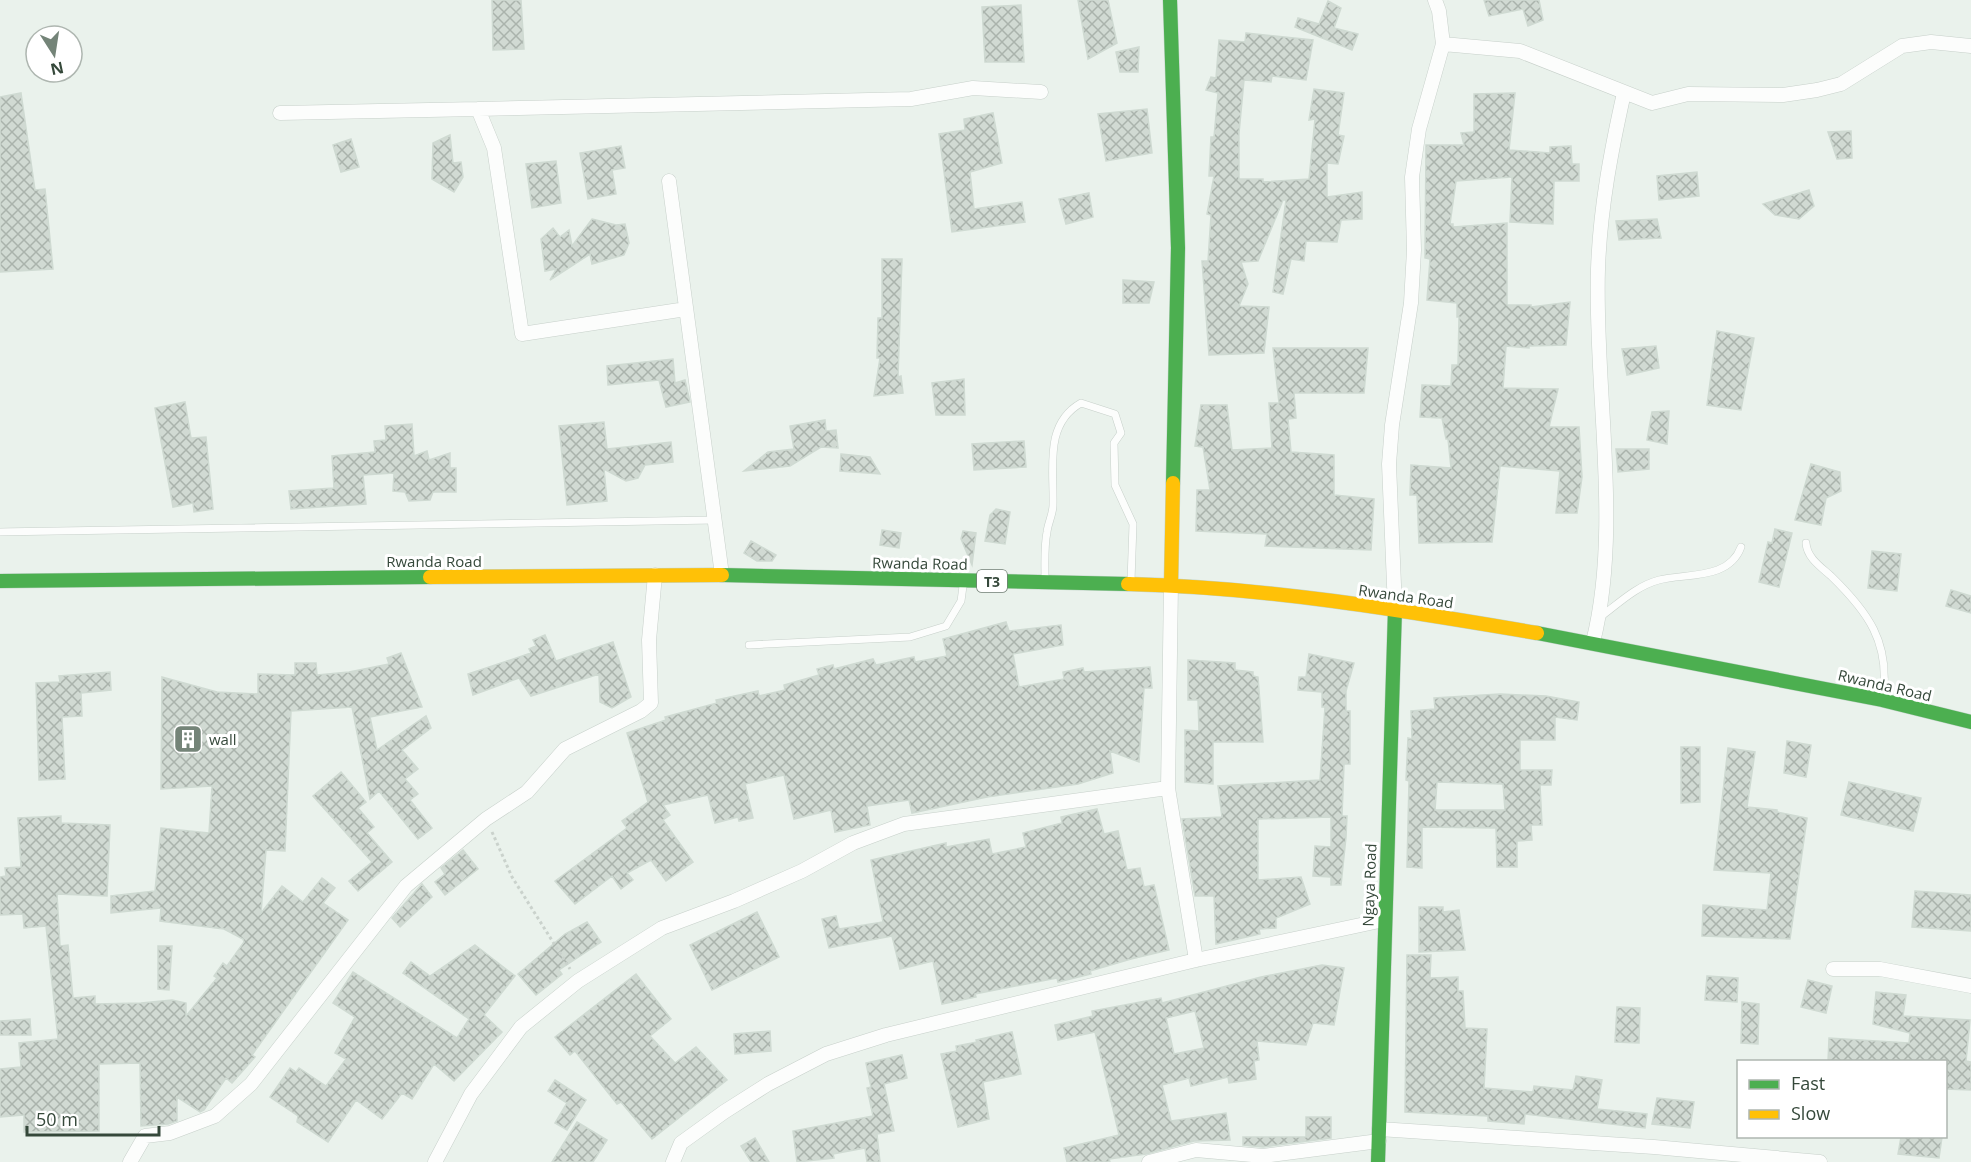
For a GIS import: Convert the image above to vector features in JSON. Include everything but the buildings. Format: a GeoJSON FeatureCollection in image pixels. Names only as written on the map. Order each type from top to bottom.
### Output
{"type":"FeatureCollection","features":[{"type":"Feature","properties":{"kind":"main road"},"geometry":{"type":"LineString","coordinates":[[1170,0],[1178,248],[1171,585]]}},
{"type":"Feature","properties":{"kind":"main road","name":"Rwanda Road"},"geometry":{"type":"LineString","coordinates":[[0,581],[654,575],[1171,585],[1395,609],[1593,642],[1882,700],[1971,722]]}},
{"type":"Feature","properties":{"kind":"main road","name":"Ngaya Road"},"geometry":{"type":"LineString","coordinates":[[1378,1162],[1395,609]]}},
{"type":"Feature","properties":{"kind":"street"},"geometry":{"type":"LineString","coordinates":[[1395,609],[1389,465],[1392,425],[1411,303],[1414,250],[1412,177],[1419,129],[1443,44],[1439,11],[1435,0]]}},
{"type":"Feature","properties":{"kind":"street"},"geometry":{"type":"LineString","coordinates":[[1443,44],[1520,51],[1652,103],[1688,94],[1784,95],[1841,84],[1902,46],[1930,42],[1971,46]]}},
{"type":"Feature","properties":{"kind":"street"},"geometry":{"type":"LineString","coordinates":[[280,113],[911,99],[973,88],[1041,92]]}},
{"type":"Feature","properties":{"kind":"street"},"geometry":{"type":"LineString","coordinates":[[1593,642],[1599,618],[1606,535],[1598,268],[1609,158],[1624,93]]}},
{"type":"Feature","properties":{"kind":"street"},"geometry":{"type":"LineString","coordinates":[[478,109],[494,148],[522,334],[686,309]]}},
{"type":"Feature","properties":{"kind":"street"},"geometry":{"type":"LineString","coordinates":[[669,181],[722,576]]}},
{"type":"Feature","properties":{"kind":"street"},"geometry":{"type":"LineString","coordinates":[[130,1162],[145,1136],[170,1133],[215,1116],[251,1084],[400,892],[486,819],[527,792],[565,749],[641,711],[651,703],[649,640],[654,575]]}},
{"type":"Feature","properties":{"kind":"street"},"geometry":{"type":"LineString","coordinates":[[1171,585],[1168,788],[1196,960]]}},
{"type":"Feature","properties":{"kind":"street"},"geometry":{"type":"LineString","coordinates":[[435,1162],[471,1094],[521,1027],[578,981],[662,928],[734,902],[802,871],[853,843],[904,824],[1168,788]]}},
{"type":"Feature","properties":{"kind":"street"},"geometry":{"type":"LineString","coordinates":[[674,1162],[681,1143],[724,1112],[768,1084],[826,1054],[885,1035],[1196,960],[1384,920]]}},
{"type":"Feature","properties":{"kind":"street"},"geometry":{"type":"LineString","coordinates":[[1833,969],[1880,969],[1971,986]]}},
{"type":"Feature","properties":{"kind":"street"},"geometry":{"type":"LineString","coordinates":[[1149,1162],[1196,1150],[1263,1156],[1379,1135],[1654,1147],[1820,1162]]}},
{"type":"Feature","properties":{"kind":"lane"},"geometry":{"type":"LineString","coordinates":[[1044,581],[1047,532],[1053,507],[1051,471],[1054,440],[1068,411],[1081,403],[1115,414],[1121,433],[1114,443],[1115,484],[1133,524],[1131,583]]}},
{"type":"Feature","properties":{"kind":"lane"},"geometry":{"type":"LineString","coordinates":[[0,532],[715,520]]}},
{"type":"Feature","properties":{"kind":"lane"},"geometry":{"type":"LineString","coordinates":[[1806,543],[1812,558],[1848,594],[1877,635],[1884,650],[1886,670],[1882,700]]}},
{"type":"Feature","properties":{"kind":"lane"},"geometry":{"type":"LineString","coordinates":[[1599,618],[1637,590],[1659,580],[1689,577],[1724,567],[1737,558],[1741,547]]}},
{"type":"Feature","properties":{"kind":"lane"},"geometry":{"type":"LineString","coordinates":[[749,645],[910,637],[946,626],[961,602],[962,580]]}},
{"type":"Feature","properties":{"kind":"path"},"geometry":{"type":"LineString","coordinates":[[486,819],[512,877],[578,981]]}},
{"type":"Feature","properties":{"kind":"traffic: fast"},"geometry":{"type":"LineString","coordinates":[[1170,0],[1178,248],[1173,483]]}},
{"type":"Feature","properties":{"kind":"traffic: fast"},"geometry":{"type":"LineString","coordinates":[[722,575],[1128,584]]}},
{"type":"Feature","properties":{"kind":"traffic: fast"},"geometry":{"type":"LineString","coordinates":[[0,581],[430,577]]}},
{"type":"Feature","properties":{"kind":"traffic: fast"},"geometry":{"type":"LineString","coordinates":[[1378,1162],[1395,609]]}},
{"type":"Feature","properties":{"kind":"traffic: fast"},"geometry":{"type":"LineString","coordinates":[[1537,633],[1882,700],[1971,722]]}},
{"type":"Feature","properties":{"kind":"traffic: slow"},"geometry":{"type":"LineString","coordinates":[[1171,585],[1173,483]]}},
{"type":"Feature","properties":{"kind":"traffic: slow"},"geometry":{"type":"LineString","coordinates":[[430,577],[722,575]]}},
{"type":"Feature","properties":{"kind":"traffic: slow"},"geometry":{"type":"LineString","coordinates":[[1128,584],[1231,590],[1333,601],[1537,633]]}},
{"type":"Feature","properties":{"kind":"place","name":"wall"},"geometry":{"type":"Point","coordinates":[188,739]}}]}
